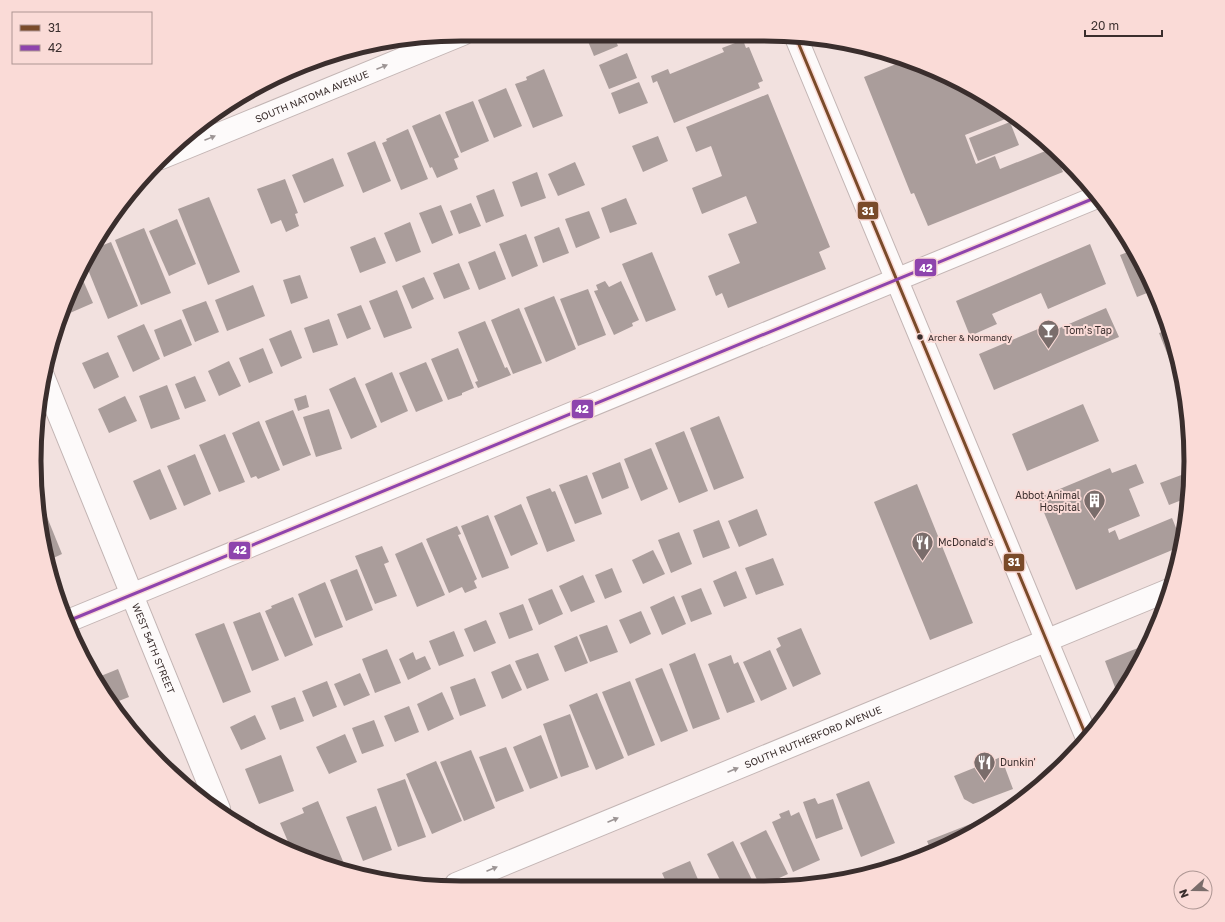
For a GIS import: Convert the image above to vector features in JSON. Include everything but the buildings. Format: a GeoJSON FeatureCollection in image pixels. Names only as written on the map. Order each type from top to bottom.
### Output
{"type":"FeatureCollection","features":[{"type":"Feature","properties":{"kind":"street","name":"SOUTH NATOMA AVENUE"},"geometry":{"type":"LineString","coordinates":[[177,151],[444,42]]}},
{"type":"Feature","properties":{"kind":"street"},"geometry":{"type":"LineString","coordinates":[[798,43],[1084,733]]}},
{"type":"Feature","properties":{"kind":"street"},"geometry":{"type":"LineString","coordinates":[[72,619],[1091,200]]}},
{"type":"Feature","properties":{"kind":"street","name":"WEST 54TH STREET"},"geometry":{"type":"LineString","coordinates":[[48,388],[216,802]]}},
{"type":"Feature","properties":{"kind":"street","name":"SOUTH RUTHERFORD AVENUE"},"geometry":{"type":"LineString","coordinates":[[463,881],[1163,592]]}},
{"type":"Feature","properties":{"kind":"transit line","name":"31"},"geometry":{"type":"LineString","coordinates":[[798,43],[1085,732]]}},
{"type":"Feature","properties":{"kind":"transit line","name":"42"},"geometry":{"type":"LineString","coordinates":[[72,619],[1092,199]]}},
{"type":"Feature","properties":{"kind":"place","name":"Archer & Normandy"},"geometry":{"type":"Point","coordinates":[920,337]}},
{"type":"Feature","properties":{"kind":"place","name":"Tom’s Tap"},"geometry":{"type":"Point","coordinates":[1048,350]}},
{"type":"Feature","properties":{"kind":"place","name":"Abbot Animal Hospital"},"geometry":{"type":"Point","coordinates":[1095,520]}},
{"type":"Feature","properties":{"kind":"place","name":"McDonald's"},"geometry":{"type":"Point","coordinates":[923,562]}},
{"type":"Feature","properties":{"kind":"place","name":"Dunkin'"},"geometry":{"type":"Point","coordinates":[984,782]}}]}
